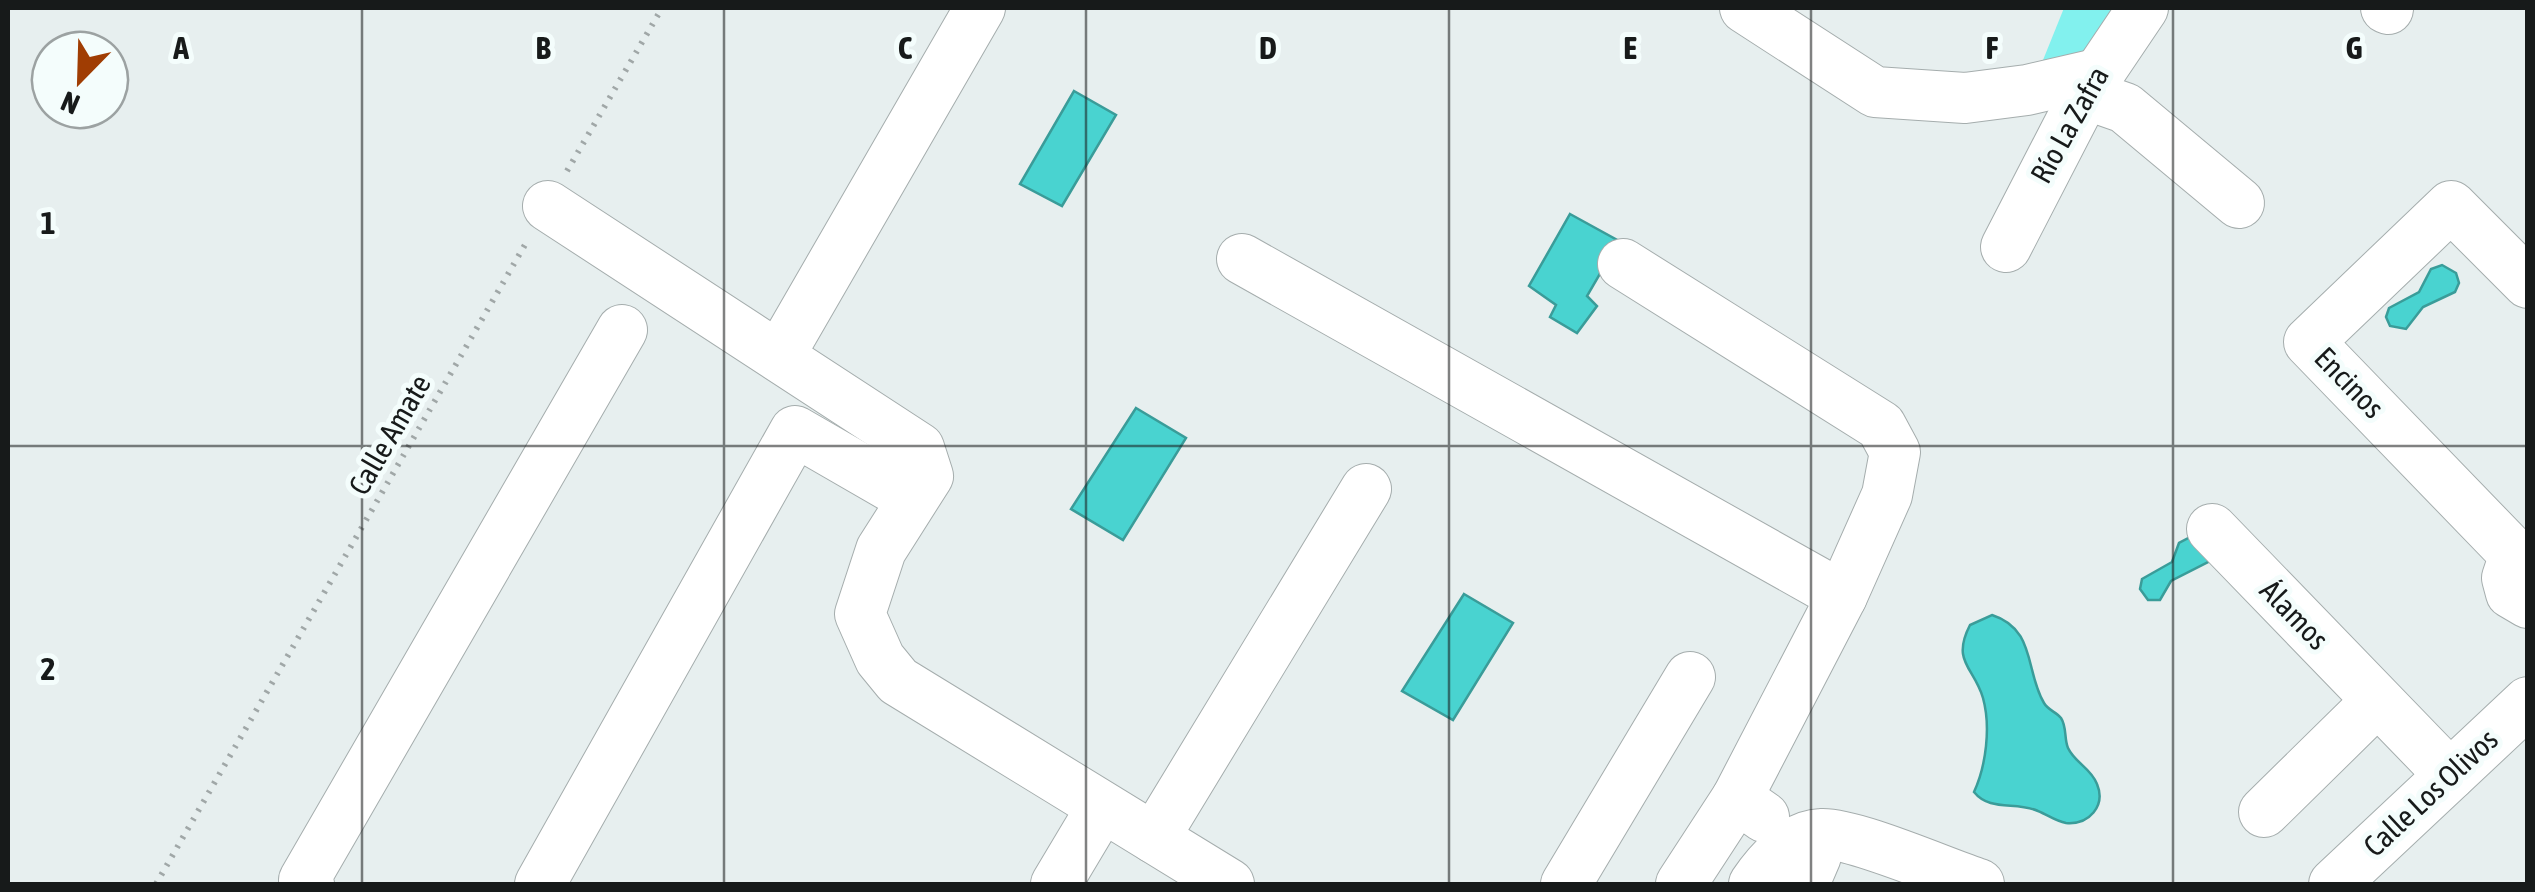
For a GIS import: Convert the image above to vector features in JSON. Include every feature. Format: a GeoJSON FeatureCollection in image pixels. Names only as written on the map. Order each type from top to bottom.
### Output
{"type":"FeatureCollection","features":[{"type":"Feature","properties":{"kind":"street"},"geometry":{"type":"LineString","coordinates":[[779,356],[980,8]]}},
{"type":"Feature","properties":{"kind":"street"},"geometry":{"type":"LineString","coordinates":[[1745,8],[1875,92],[1965,98],[2090,84],[2239,202]]}},
{"type":"Feature","properties":{"kind":"street","name":"Río La Zafra"},"geometry":{"type":"LineString","coordinates":[[2006,247],[2090,84],[2120,15]]}},
{"type":"Feature","properties":{"kind":"street"},"geometry":{"type":"LineString","coordinates":[[548,206],[919,448],[928,476],[881,550],[860,614],[880,659],[898,681],[1230,884]]}},
{"type":"Feature","properties":{"kind":"street","name":"Encinos"},"geometry":{"type":"LineString","coordinates":[[2524,571],[2308,342],[2451,206],[2528,283]]}},
{"type":"Feature","properties":{"kind":"street"},"geometry":{"type":"LineString","coordinates":[[1242,259],[1842,596]]}},
{"type":"Feature","properties":{"kind":"street"},"geometry":{"type":"LineString","coordinates":[[1623,264],[1881,426],[1895,452],[1887,495],[1842,596],[1737,798],[1681,884]]}},
{"type":"Feature","properties":{"kind":"street"},"geometry":{"type":"LineString","coordinates":[[309,884],[304,880],[622,330]]}},
{"type":"Feature","properties":{"kind":"street"},"geometry":{"type":"LineString","coordinates":[[540,884],[795,431],[911,498]]}},
{"type":"Feature","properties":{"kind":"street"},"geometry":{"type":"LineString","coordinates":[[1154,838],[1366,489]]}},
{"type":"Feature","properties":{"kind":"street","name":"Álamos"},"geometry":{"type":"LineString","coordinates":[[2212,529],[2450,775]]}},
{"type":"Feature","properties":{"kind":"street"},"geometry":{"type":"LineString","coordinates":[[1566,884],[1690,677]]}},
{"type":"Feature","properties":{"kind":"street"},"geometry":{"type":"LineString","coordinates":[[2264,812],[2377,701]]}},
{"type":"Feature","properties":{"kind":"street","name":"Calle Los Olivos"},"geometry":{"type":"LineString","coordinates":[[2334,884],[2528,702]]}},
{"type":"Feature","properties":{"kind":"street"},"geometry":{"type":"LineString","coordinates":[[1737,798],[1817,855]]}},
{"type":"Feature","properties":{"kind":"street"},"geometry":{"type":"LineString","coordinates":[[1056,884],[1102,807]]}},
{"type":"Feature","properties":{"kind":"street"},"geometry":{"type":"LineString","coordinates":[[1754,884],[1773,862],[1817,855],[1979,884]]}},
{"type":"Feature","properties":{"kind":"path","name":"Calle Amate"},"geometry":{"type":"LineString","coordinates":[[156,884],[662,8]]}},
{"type":"Feature","properties":{"kind":"shaded area"},"geometry":{"type":"Polygon","coordinates":[[[2064,8],[2127,8],[2079,68],[2039,70],[2064,8]]]}},
{"type":"Feature","properties":{"kind":"shaded area"},"geometry":{"type":"Polygon","coordinates":[[[1074,91],[1116,115],[1062,206],[1020,184],[1074,91]]]}},
{"type":"Feature","properties":{"kind":"shaded area"},"geometry":{"type":"Polygon","coordinates":[[[1570,214],[1619,241],[1587,296],[1597,306],[1577,333],[1550,317],[1556,305],[1529,286],[1570,214]]]}},
{"type":"Feature","properties":{"kind":"shaded area"},"geometry":{"type":"Polygon","coordinates":[[[2442,265],[2456,273],[2459,283],[2455,292],[2423,307],[2406,329],[2390,326],[2386,317],[2389,308],[2419,292],[2431,269],[2442,265]]]}},
{"type":"Feature","properties":{"kind":"shaded area"},"geometry":{"type":"Polygon","coordinates":[[[1136,408],[1186,438],[1123,540],[1071,509],[1136,408]]]}},
{"type":"Feature","properties":{"kind":"shaded area"},"geometry":{"type":"Polygon","coordinates":[[[2194,535],[2210,557],[2208,562],[2171,581],[2160,600],[2148,600],[2140,589],[2142,579],[2172,562],[2179,543],[2194,535]]]}},
{"type":"Feature","properties":{"kind":"shaded area"},"geometry":{"type":"Polygon","coordinates":[[[1464,594],[1513,623],[1453,720],[1402,691],[1464,594]]]}},
{"type":"Feature","properties":{"kind":"shaded area"},"geometry":{"type":"Polygon","coordinates":[[[1992,615],[2006,621],[2023,641],[2044,703],[2061,718],[2068,748],[2097,784],[2097,807],[2082,821],[2062,822],[2030,808],[1988,802],[1974,792],[1984,758],[1987,721],[1983,698],[1966,664],[1963,648],[1970,625],[1992,615]]]}}]}
